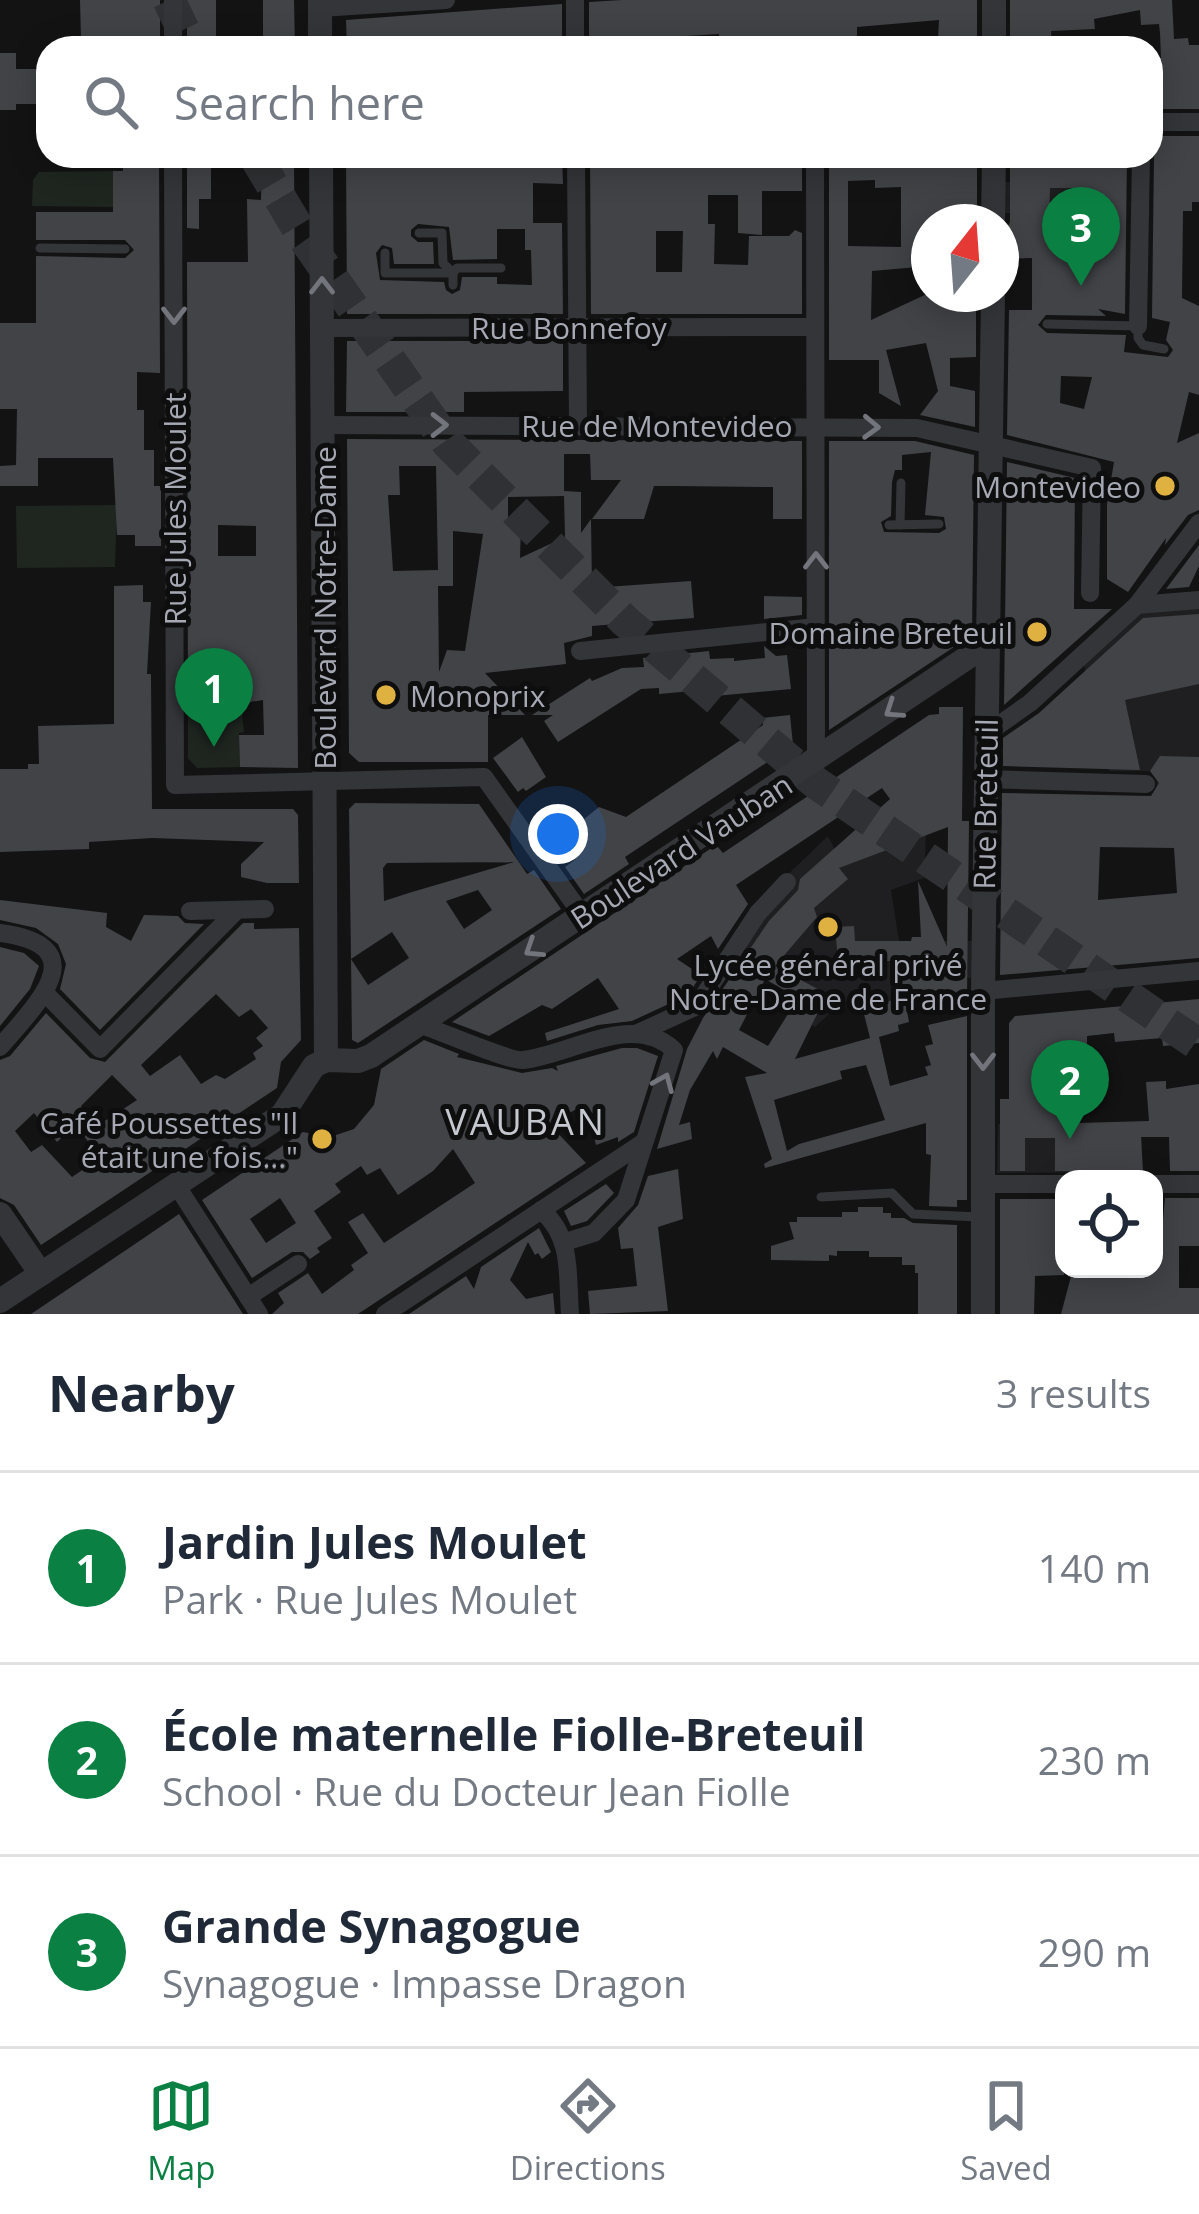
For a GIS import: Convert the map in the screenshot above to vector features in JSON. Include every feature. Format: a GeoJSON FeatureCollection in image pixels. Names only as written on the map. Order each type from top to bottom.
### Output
{"type":"FeatureCollection","features":[{"type":"Feature","properties":{"kind":"street"},"geometry":{"type":"LineString","coordinates":[[172,0],[173,36]]}},
{"type":"Feature","properties":{"kind":"street"},"geometry":{"type":"LineString","coordinates":[[320,36],[320,4],[446,0]]}},
{"type":"Feature","properties":{"kind":"street"},"geometry":{"type":"LineString","coordinates":[[575,0],[575,36]]}},
{"type":"Feature","properties":{"kind":"street"},"geometry":{"type":"LineString","coordinates":[[994,0],[994,36]]}},
{"type":"Feature","properties":{"kind":"street"},"geometry":{"type":"LineString","coordinates":[[1163,122],[1199,122]]}},
{"type":"Feature","properties":{"kind":"street","name":"Rue Jules Moulet"},"geometry":{"type":"LineString","coordinates":[[172,168],[166,249],[176,785],[325,781]]}},
{"type":"Feature","properties":{"kind":"street","name":"Boulevard Notre-Dame"},"geometry":{"type":"LineString","coordinates":[[321,168],[326,1060]]}},
{"type":"Feature","properties":{"kind":"street"},"geometry":{"type":"LineString","coordinates":[[576,168],[578,425]]}},
{"type":"Feature","properties":{"kind":"street"},"geometry":{"type":"LineString","coordinates":[[815,168],[816,761]]}},
{"type":"Feature","properties":{"kind":"street"},"geometry":{"type":"LineString","coordinates":[[993,204],[994,168]]}},
{"type":"Feature","properties":{"kind":"street"},"geometry":{"type":"LineString","coordinates":[[1138,326],[1141,168]]}},
{"type":"Feature","properties":{"kind":"street","name":"Rue Breteuil"},"geometry":{"type":"LineString","coordinates":[[983,1314],[989,643],[984,524],[991,444],[993,312]]}},
{"type":"Feature","properties":{"kind":"street","name":"Rue Bonnefoy"},"geometry":{"type":"LineString","coordinates":[[322,328],[454,321],[577,327],[815,327]]}},
{"type":"Feature","properties":{"kind":"street","name":"Rue de Montevideo"},"geometry":{"type":"LineString","coordinates":[[322,425],[917,428],[1058,456],[1093,468],[1090,593]]}},
{"type":"Feature","properties":{"kind":"street"},"geometry":{"type":"LineString","coordinates":[[986,734],[1030,703],[1137,604],[1199,523]]}},
{"type":"Feature","properties":{"kind":"street"},"geometry":{"type":"LineString","coordinates":[[1137,604],[1199,600]]}},
{"type":"Feature","properties":{"kind":"street"},"geometry":{"type":"LineString","coordinates":[[580,652],[816,626]]}},
{"type":"Feature","properties":{"kind":"street","name":"Boulevard Vauban"},"geometry":{"type":"LineString","coordinates":[[326,1060],[358,1061],[371,1056],[989,643]]}},
{"type":"Feature","properties":{"kind":"street"},"geometry":{"type":"LineString","coordinates":[[325,781],[484,777],[583,916]]}},
{"type":"Feature","properties":{"kind":"street"},"geometry":{"type":"LineString","coordinates":[[985,779],[1146,784]]}},
{"type":"Feature","properties":{"kind":"street"},"geometry":{"type":"LineString","coordinates":[[418,1024],[518,1061],[638,1033],[698,1006],[736,944],[787,883]]}},
{"type":"Feature","properties":{"kind":"street"},"geometry":{"type":"LineString","coordinates":[[190,910],[265,909]]}},
{"type":"Feature","properties":{"kind":"street"},"geometry":{"type":"LineString","coordinates":[[46,994],[100,1049],[236,911]]}},
{"type":"Feature","properties":{"kind":"street"},"geometry":{"type":"LineString","coordinates":[[0,933],[34,940],[46,950],[54,971],[46,994],[0,1047]]}},
{"type":"Feature","properties":{"kind":"street"},"geometry":{"type":"LineString","coordinates":[[983,991],[1199,971]]}},
{"type":"Feature","properties":{"kind":"street"},"geometry":{"type":"LineString","coordinates":[[565,1242],[594,1233],[626,1200],[660,1088],[674,1058],[670,1045],[638,1033]]}},
{"type":"Feature","properties":{"kind":"street"},"geometry":{"type":"LineString","coordinates":[[0,1301],[282,1115],[305,1076],[326,1060]]}},
{"type":"Feature","properties":{"kind":"street"},"geometry":{"type":"LineString","coordinates":[[385,1314],[644,1142]]}},
{"type":"Feature","properties":{"kind":"street"},"geometry":{"type":"LineString","coordinates":[[983,1184],[1055,1184]]}},
{"type":"Feature","properties":{"kind":"street"},"geometry":{"type":"LineString","coordinates":[[1163,1185],[1199,1184]]}},
{"type":"Feature","properties":{"kind":"street"},"geometry":{"type":"LineString","coordinates":[[177,1186],[254,1306],[298,1264]]}},
{"type":"Feature","properties":{"kind":"street"},"geometry":{"type":"LineString","coordinates":[[541,1210],[554,1221],[565,1242],[570,1314]]}},
{"type":"Feature","properties":{"kind":"street"},"geometry":{"type":"LineString","coordinates":[[0,1214],[40,1274]]}},
{"type":"Feature","properties":{"kind":"lane"},"geometry":{"type":"LineString","coordinates":[[418,233],[442,233],[443,263],[453,279]]}},
{"type":"Feature","properties":{"kind":"lane"},"geometry":{"type":"LineString","coordinates":[[40,248],[125,249]]}},
{"type":"Feature","properties":{"kind":"lane"},"geometry":{"type":"LineString","coordinates":[[385,253],[385,273],[453,279]]}},
{"type":"Feature","properties":{"kind":"lane"},"geometry":{"type":"LineString","coordinates":[[453,279],[457,268],[501,268]]}},
{"type":"Feature","properties":{"kind":"lane"},"geometry":{"type":"LineString","coordinates":[[1048,324],[1138,326],[1143,345],[1164,349]]}},
{"type":"Feature","properties":{"kind":"lane"},"geometry":{"type":"LineString","coordinates":[[901,483],[894,525],[940,524]]}},
{"type":"Feature","properties":{"kind":"lane"},"geometry":{"type":"LineString","coordinates":[[821,1197],[892,1192],[913,1214],[983,1217]]}},
{"type":"Feature","properties":{"kind":"shaded area"},"geometry":{"type":"Polygon","coordinates":[[[113,171],[113,207],[32,206],[33,180],[39,172],[113,171]]]}},
{"type":"Feature","properties":{"kind":"shaded area"},"geometry":{"type":"Polygon","coordinates":[[[1004,182],[1083,182],[1083,213],[1019,213],[1019,204],[1004,204],[1004,182]]]}},
{"type":"Feature","properties":{"kind":"shaded area"},"geometry":{"type":"Polygon","coordinates":[[[117,505],[115,567],[17,568],[16,506],[117,505]]]}},
{"type":"Feature","properties":{"kind":"shaded area"},"geometry":{"type":"Polygon","coordinates":[[[1199,606],[1199,892],[1172,798],[1156,791],[1158,771],[1109,771],[1104,723],[1096,723],[1083,661],[1140,612],[1199,606]]]}},
{"type":"Feature","properties":{"kind":"shaded area"},"geometry":{"type":"Polygon","coordinates":[[[241,705],[240,767],[197,768],[188,758],[188,712],[241,705]]]}},
{"type":"Feature","properties":{"kind":"shaded area","name":"Lycée général privé Notre-Dame de France"},"geometry":{"type":"Polygon","coordinates":[[[926,834],[924,878],[891,890],[899,941],[973,941],[973,978],[900,978],[900,1000],[842,1002],[815,1027],[807,1023],[803,1000],[733,962],[757,904],[828,836],[843,866],[926,834]]]}},
{"type":"Feature","properties":{"kind":"shaded area"},"geometry":{"type":"Polygon","coordinates":[[[1141,1123],[1143,1170],[997,1173],[998,1124],[1141,1123]]]}},
{"type":"Feature","properties":{"kind":"building"},"geometry":{"type":"Polygon","coordinates":[[[80,0],[160,0],[160,36],[81,36],[80,0]]]}},
{"type":"Feature","properties":{"kind":"building"},"geometry":{"type":"Polygon","coordinates":[[[187,0],[216,0],[216,36],[187,36],[187,0]]]}},
{"type":"Feature","properties":{"kind":"building"},"geometry":{"type":"Polygon","coordinates":[[[263,0],[294,0],[295,36],[263,36],[263,0]]]}},
{"type":"Feature","properties":{"kind":"building"},"geometry":{"type":"Polygon","coordinates":[[[977,0],[977,36],[938,36],[939,20],[857,27],[857,36],[589,36],[589,2],[977,0]]]}},
{"type":"Feature","properties":{"kind":"building"},"geometry":{"type":"Polygon","coordinates":[[[1010,0],[1172,0],[1174,39],[1188,38],[1189,45],[1199,45],[1199,109],[1163,109],[1163,36],[1159,24],[1141,25],[1140,10],[1094,19],[1095,29],[1010,36],[1010,0]]]}},
{"type":"Feature","properties":{"kind":"building"},"geometry":{"type":"Polygon","coordinates":[[[562,4],[562,36],[347,36],[346,20],[562,4]]]}},
{"type":"Feature","properties":{"kind":"building"},"geometry":{"type":"Polygon","coordinates":[[[0,53],[16,53],[16,69],[36,69],[36,104],[0,110],[0,53]]]}},
{"type":"Feature","properties":{"kind":"building"},"geometry":{"type":"Polygon","coordinates":[[[1163,136],[1199,136],[1199,202],[1192,202],[1192,211],[1183,211],[1182,298],[1199,306],[1199,395],[1189,392],[1177,443],[1199,433],[1199,510],[1188,515],[1165,545],[1166,538],[1128,592],[1107,579],[1107,504],[1114,462],[1007,435],[1009,312],[1032,310],[1032,258],[1019,258],[1019,204],[1010,204],[1010,168],[1127,168],[1125,314],[1098,309],[1106,316],[1046,315],[1038,325],[1047,333],[1126,335],[1124,352],[1168,357],[1173,350],[1166,340],[1170,322],[1152,318],[1154,168],[1163,168],[1163,136]],[[1050,188],[1049,233],[1077,232],[1077,188],[1050,188]],[[1061,376],[1060,403],[1084,409],[1092,377],[1061,376]]]}},
{"type":"Feature","properties":{"kind":"building"},"geometry":{"type":"Polygon","coordinates":[[[159,168],[160,373],[137,372],[137,410],[144,410],[144,450],[154,450],[154,486],[161,486],[161,546],[135,546],[135,535],[117,535],[113,458],[38,458],[38,486],[0,486],[0,466],[16,465],[17,409],[0,409],[0,323],[36,323],[36,256],[125,258],[134,250],[125,240],[36,240],[36,212],[113,212],[113,171],[159,168]]]}},
{"type":"Feature","properties":{"kind":"building"},"geometry":{"type":"Polygon","coordinates":[[[187,168],[211,168],[211,199],[199,199],[199,229],[187,228],[187,168]]]}},
{"type":"Feature","properties":{"kind":"building"},"geometry":{"type":"Polygon","coordinates":[[[262,168],[294,168],[298,768],[240,767],[239,735],[264,735],[263,700],[188,712],[187,262],[248,262],[247,199],[261,200],[262,168]],[[218,525],[218,556],[256,556],[256,526],[218,525]]]}},
{"type":"Feature","properties":{"kind":"building"},"geometry":{"type":"Polygon","coordinates":[[[346,168],[562,168],[563,184],[533,183],[533,223],[562,223],[563,314],[347,314],[346,168]],[[418,224],[411,236],[418,242],[433,242],[434,264],[394,264],[392,248],[382,245],[376,253],[380,280],[444,282],[452,294],[460,290],[462,277],[497,277],[497,284],[532,285],[525,229],[497,229],[497,259],[453,260],[449,227],[418,224]]]}},
{"type":"Feature","properties":{"kind":"building"},"geometry":{"type":"Polygon","coordinates":[[[590,168],[802,168],[802,191],[762,191],[762,235],[738,233],[738,195],[708,195],[708,224],[715,224],[714,264],[748,265],[749,236],[802,233],[802,314],[591,314],[590,168]],[[656,231],[656,272],[682,272],[683,231],[656,231]]]}},
{"type":"Feature","properties":{"kind":"building"},"geometry":{"type":"Polygon","coordinates":[[[829,168],[977,168],[977,204],[911,204],[911,268],[872,271],[871,320],[911,301],[911,312],[976,312],[976,357],[950,358],[950,386],[975,391],[975,427],[920,415],[938,391],[926,343],[886,350],[901,406],[879,393],[879,360],[829,360],[829,168]],[[875,180],[848,181],[848,246],[901,247],[901,187],[875,188],[875,180]]]}},
{"type":"Feature","properties":{"kind":"building"},"geometry":{"type":"Polygon","coordinates":[[[347,341],[563,341],[563,391],[464,392],[464,412],[346,412],[347,341]]]}},
{"type":"Feature","properties":{"kind":"building"},"geometry":{"type":"Polygon","coordinates":[[[347,439],[802,441],[802,519],[773,519],[773,487],[654,486],[644,519],[592,519],[621,480],[591,480],[590,454],[564,454],[564,491],[581,492],[581,533],[591,519],[592,588],[691,581],[694,618],[592,626],[592,636],[564,643],[566,664],[485,673],[525,715],[488,715],[488,762],[359,762],[349,753],[347,439]],[[399,466],[400,495],[388,495],[393,571],[438,570],[436,466],[399,466]],[[564,496],[508,497],[508,525],[521,525],[520,558],[565,537],[564,496]],[[453,531],[453,586],[438,586],[439,672],[447,650],[465,651],[483,534],[453,531]]]}},
{"type":"Feature","properties":{"kind":"building"},"geometry":{"type":"Polygon","coordinates":[[[829,441],[915,441],[974,455],[972,635],[829,730],[829,441]],[[931,452],[902,455],[902,470],[895,470],[892,482],[891,516],[881,522],[884,532],[939,533],[946,529],[944,517],[925,515],[931,452]]]}},
{"type":"Feature","properties":{"kind":"building"},"geometry":{"type":"Polygon","coordinates":[[[1007,462],[1075,478],[1074,609],[1112,609],[1004,705],[1007,462]]]}},
{"type":"Feature","properties":{"kind":"building"},"geometry":{"type":"Polygon","coordinates":[[[1199,545],[1199,566],[1189,587],[1166,589],[1199,545]]]}},
{"type":"Feature","properties":{"kind":"building"},"geometry":{"type":"Polygon","coordinates":[[[143,585],[143,602],[151,602],[147,674],[151,674],[152,809],[293,809],[298,815],[299,883],[241,877],[241,864],[264,842],[152,838],[89,842],[89,849],[0,852],[0,769],[39,764],[38,726],[114,724],[114,586],[143,585]]]}},
{"type":"Feature","properties":{"kind":"building"},"geometry":{"type":"Polygon","coordinates":[[[764,596],[802,597],[802,615],[764,619],[764,596]]]}},
{"type":"Feature","properties":{"kind":"building"},"geometry":{"type":"Polygon","coordinates":[[[1199,614],[1199,684],[1125,700],[1140,770],[1003,766],[1003,738],[1039,713],[1143,618],[1199,614]]]}},
{"type":"Feature","properties":{"kind":"building"},"geometry":{"type":"Polygon","coordinates":[[[764,646],[776,656],[787,655],[791,689],[715,696],[714,689],[659,694],[659,688],[641,689],[558,742],[544,721],[553,715],[532,715],[590,678],[644,667],[643,658],[709,651],[710,659],[765,658],[764,646]]]}},
{"type":"Feature","properties":{"kind":"building"},"geometry":{"type":"Polygon","coordinates":[[[939,707],[963,707],[962,821],[969,821],[967,998],[894,999],[893,961],[856,961],[856,975],[833,976],[833,961],[838,961],[835,927],[854,926],[855,941],[921,937],[918,881],[947,947],[948,827],[839,868],[848,879],[814,908],[817,917],[775,966],[827,994],[795,1059],[870,1038],[861,1002],[905,1000],[909,1022],[879,1037],[890,1086],[928,1075],[925,1067],[931,1065],[925,1046],[933,1044],[928,1025],[967,1016],[967,1200],[957,1200],[957,1207],[929,1206],[931,1155],[926,1154],[926,1123],[765,1168],[772,1159],[745,1077],[767,1073],[723,1047],[717,1059],[713,1051],[690,1090],[679,1125],[690,1122],[692,1139],[657,1149],[687,1049],[703,1018],[769,921],[798,890],[800,879],[890,799],[882,788],[736,885],[748,904],[718,949],[711,936],[677,959],[701,975],[688,995],[632,1021],[598,1025],[547,1041],[545,1033],[619,1009],[598,978],[552,1009],[542,1005],[489,1036],[452,1022],[716,845],[723,853],[929,715],[939,714],[939,707]],[[765,979],[739,1030],[768,1046],[798,998],[765,979]],[[866,1065],[840,1071],[842,1079],[774,1100],[787,1151],[885,1120],[866,1065]]]}},
{"type":"Feature","properties":{"kind":"building"},"geometry":{"type":"Polygon","coordinates":[[[790,715],[793,745],[625,857],[629,864],[584,894],[565,867],[576,859],[563,838],[578,824],[599,807],[626,817],[763,725],[762,718],[790,715]]]}},
{"type":"Feature","properties":{"kind":"building"},"geometry":{"type":"Polygon","coordinates":[[[522,737],[546,777],[518,792],[493,758],[522,737]]]}},
{"type":"Feature","properties":{"kind":"building"},"geometry":{"type":"Polygon","coordinates":[[[1160,756],[1199,757],[1199,958],[1000,975],[1002,793],[1151,796],[1159,783],[1150,771],[1160,756]],[[1100,847],[1098,900],[1177,893],[1174,848],[1100,847]]]}},
{"type":"Feature","properties":{"kind":"building"},"geometry":{"type":"Polygon","coordinates":[[[355,803],[479,804],[527,874],[534,870],[561,909],[358,1043],[352,1040],[349,809],[355,803]],[[514,862],[387,863],[384,901],[412,892],[514,862]],[[478,890],[446,901],[464,929],[492,910],[478,890]],[[392,932],[351,959],[368,985],[409,958],[392,932]]]}},
{"type":"Feature","properties":{"kind":"building"},"geometry":{"type":"Polygon","coordinates":[[[0,900],[107,913],[106,927],[131,941],[144,915],[178,916],[185,923],[204,924],[100,1030],[60,989],[66,964],[58,944],[36,928],[0,920],[0,900]]]}},
{"type":"Feature","properties":{"kind":"building"},"geometry":{"type":"Polygon","coordinates":[[[243,923],[254,923],[254,929],[299,928],[301,1040],[281,1062],[277,1088],[41,1245],[14,1205],[0,1198],[0,1060],[10,1056],[46,1013],[90,1058],[105,1062],[243,923]],[[216,994],[141,1065],[150,1076],[180,1055],[201,1084],[216,1075],[225,1079],[256,1059],[253,1053],[263,1046],[256,1038],[268,1028],[251,1009],[239,1017],[216,994]],[[112,1075],[81,1106],[97,1126],[137,1100],[112,1075]],[[34,1113],[15,1131],[31,1152],[42,1145],[72,1177],[100,1158],[76,1125],[57,1142],[34,1113]]]}},
{"type":"Feature","properties":{"kind":"building"},"geometry":{"type":"Polygon","coordinates":[[[0,947],[24,953],[39,966],[30,989],[0,1026],[0,947]]]}},
{"type":"Feature","properties":{"kind":"building"},"geometry":{"type":"Polygon","coordinates":[[[1199,999],[1199,1043],[1163,1046],[1162,1038],[1115,1042],[1114,1033],[1087,1036],[1087,1044],[1051,1048],[1051,1108],[1078,1107],[1078,1123],[1149,1121],[1146,1082],[1166,1081],[1166,1089],[1199,1084],[1199,1171],[1170,1171],[1169,1137],[1141,1137],[1143,1170],[1055,1170],[1055,1138],[1025,1138],[1025,1171],[1000,1171],[1000,1099],[1009,1099],[1009,1023],[1015,1016],[1199,999]]]}},
{"type":"Feature","properties":{"kind":"building"},"geometry":{"type":"Polygon","coordinates":[[[424,1040],[459,1054],[457,1057],[522,1073],[558,1071],[556,1066],[622,1048],[658,1056],[634,1132],[618,1142],[618,1137],[596,1145],[586,1104],[552,1127],[586,1163],[358,1314],[272,1314],[284,1303],[278,1293],[308,1273],[322,1294],[354,1270],[351,1265],[368,1253],[348,1222],[363,1213],[384,1243],[475,1183],[453,1149],[433,1171],[398,1195],[380,1168],[367,1175],[361,1166],[335,1184],[341,1192],[314,1211],[332,1238],[317,1248],[320,1252],[310,1259],[303,1252],[292,1252],[252,1278],[202,1200],[303,1132],[330,1137],[354,1129],[374,1105],[381,1069],[424,1040]],[[280,1198],[250,1219],[266,1243],[296,1223],[280,1198]]]}},
{"type":"Feature","properties":{"kind":"building"},"geometry":{"type":"Polygon","coordinates":[[[678,1169],[683,1219],[658,1227],[668,1311],[590,1314],[588,1291],[637,1286],[633,1248],[621,1249],[618,1228],[638,1205],[648,1176],[678,1169]]]}},
{"type":"Feature","properties":{"kind":"building"},"geometry":{"type":"Polygon","coordinates":[[[606,1184],[614,1193],[587,1221],[571,1226],[564,1211],[606,1184]]]}},
{"type":"Feature","properties":{"kind":"building"},"geometry":{"type":"Polygon","coordinates":[[[1165,1198],[1199,1198],[1199,1246],[1179,1246],[1179,1288],[1199,1288],[1199,1314],[1061,1314],[1071,1278],[1163,1278],[1165,1198]]]}},
{"type":"Feature","properties":{"kind":"building"},"geometry":{"type":"Polygon","coordinates":[[[1000,1199],[1055,1199],[1055,1275],[1035,1276],[1034,1314],[1000,1314],[1000,1199]]]}},
{"type":"Feature","properties":{"kind":"building"},"geometry":{"type":"Polygon","coordinates":[[[858,1207],[883,1207],[891,1218],[913,1223],[957,1225],[957,1314],[918,1314],[918,1273],[915,1265],[902,1265],[902,1257],[837,1251],[837,1256],[829,1255],[829,1261],[771,1260],[771,1246],[794,1239],[789,1222],[797,1222],[797,1217],[842,1217],[842,1212],[858,1212],[858,1207]]]}},
{"type":"Feature","properties":{"kind":"building"},"geometry":{"type":"Polygon","coordinates":[[[179,1214],[243,1314],[31,1314],[135,1244],[179,1214]]]}},
{"type":"Feature","properties":{"kind":"building"},"geometry":{"type":"Polygon","coordinates":[[[539,1228],[551,1252],[542,1259],[528,1242],[510,1280],[526,1299],[553,1293],[555,1314],[409,1314],[466,1276],[474,1289],[481,1267],[539,1228]]]}},
{"type":"Feature","properties":{"kind":"tunnel"},"geometry":{"type":"LineString","coordinates":[[169,0],[186,36]]}},
{"type":"Feature","properties":{"kind":"tunnel"},"geometry":{"type":"LineString","coordinates":[[262,168],[302,235],[447,442],[625,621],[816,783],[1199,1045]]}},
{"type":"Feature","properties":{"kind":"place","name":"Grande Synagogue"},"geometry":{"type":"Point","coordinates":[1081,286]}},
{"type":"Feature","properties":{"kind":"place","name":"Montevideo"},"geometry":{"type":"Point","coordinates":[1165,486]}},
{"type":"Feature","properties":{"kind":"place","name":"Domaine Breteuil"},"geometry":{"type":"Point","coordinates":[1037,632]}},
{"type":"Feature","properties":{"kind":"place","name":"Monoprix"},"geometry":{"type":"Point","coordinates":[386,695]}},
{"type":"Feature","properties":{"kind":"place","name":"Jardin Jules Moulet"},"geometry":{"type":"Point","coordinates":[214,747]}},
{"type":"Feature","properties":{"kind":"place","name":"Lycée général privé Notre-Dame de France"},"geometry":{"type":"Point","coordinates":[828,927]}},
{"type":"Feature","properties":{"kind":"place","name":"Café Poussettes \"Il était une fois...\""},"geometry":{"type":"Point","coordinates":[322,1139]}},
{"type":"Feature","properties":{"kind":"place","name":"École maternelle Fiolle-Breteuil"},"geometry":{"type":"Point","coordinates":[1070,1139]}},
{"type":"Feature","properties":{"kind":"district","name":"VAUBAN"},"geometry":{"type":"Point","coordinates":[526,1121]}}]}
